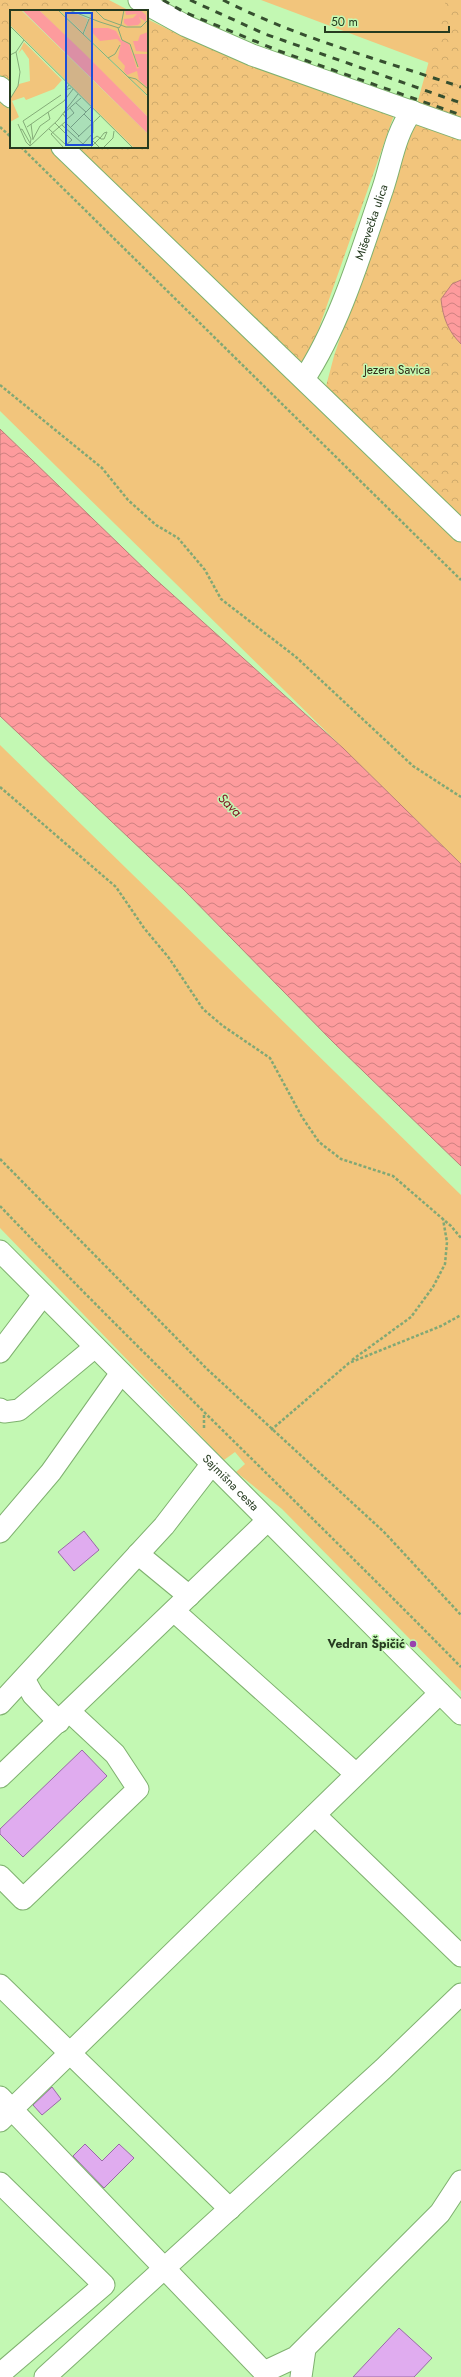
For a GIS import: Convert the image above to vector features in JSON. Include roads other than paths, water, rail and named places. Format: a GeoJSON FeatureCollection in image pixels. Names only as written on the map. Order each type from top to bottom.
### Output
{"type":"FeatureCollection","features":[{"type":"Feature","properties":{"kind":"street"},"geometry":{"type":"LineString","coordinates":[[139,0],[186,26],[252,55],[461,129]]}},
{"type":"Feature","properties":{"kind":"street"},"geometry":{"type":"LineString","coordinates":[[0,87],[10,96]]}},
{"type":"Feature","properties":{"kind":"street","name":"Miševečka ulica"},"geometry":{"type":"LineString","coordinates":[[304,379],[331,331],[384,186],[402,125],[412,111]]}},
{"type":"Feature","properties":{"kind":"street"},"geometry":{"type":"LineString","coordinates":[[63,148],[461,531]]}},
{"type":"Feature","properties":{"kind":"street","name":"Sajmišna cesta"},"geometry":{"type":"LineString","coordinates":[[0,1251],[211,1465],[461,1714]]}},
{"type":"Feature","properties":{"kind":"street"},"geometry":{"type":"LineString","coordinates":[[0,1352],[43,1295]]}},
{"type":"Feature","properties":{"kind":"street"},"geometry":{"type":"LineString","coordinates":[[3,1413],[19,1410],[95,1347]]}},
{"type":"Feature","properties":{"kind":"street"},"geometry":{"type":"LineString","coordinates":[[0,1532],[51,1472],[121,1373]]}},
{"type":"Feature","properties":{"kind":"street"},"geometry":{"type":"LineString","coordinates":[[0,1704],[24,1680],[164,1526],[211,1465]]}},
{"type":"Feature","properties":{"kind":"street"},"geometry":{"type":"LineString","coordinates":[[0,1777],[267,1521]]}},
{"type":"Feature","properties":{"kind":"street"},"geometry":{"type":"LineString","coordinates":[[138,1554],[189,1596]]}},
{"type":"Feature","properties":{"kind":"street"},"geometry":{"type":"LineString","coordinates":[[174,1611],[356,1774]]}},
{"type":"Feature","properties":{"kind":"street"},"geometry":{"type":"LineString","coordinates":[[0,1876],[23,1899],[138,1789],[115,1754],[33,1695],[24,1680]]}},
{"type":"Feature","properties":{"kind":"street"},"geometry":{"type":"LineString","coordinates":[[440,1693],[71,2052],[4,2109],[164,2268],[264,2372],[296,2357],[305,2349],[440,2213],[461,2181]]}},
{"type":"Feature","properties":{"kind":"street"},"geometry":{"type":"LineString","coordinates":[[315,1815],[461,1956]]}},
{"type":"Feature","properties":{"kind":"street"},"geometry":{"type":"LineString","coordinates":[[0,1985],[71,2052],[230,2209]]}},
{"type":"Feature","properties":{"kind":"street"},"geometry":{"type":"LineString","coordinates":[[45,2377],[230,2209],[461,1994]]}},
{"type":"Feature","properties":{"kind":"street"},"geometry":{"type":"LineString","coordinates":[[0,2183],[104,2285],[0,2374]]}},
{"type":"Feature","properties":{"kind":"street"},"geometry":{"type":"LineString","coordinates":[[301,2377],[305,2349]]}},
{"type":"Feature","properties":{"kind":"water"},"geometry":{"type":"Polygon","coordinates":[[[461,280],[461,344],[449,329],[443,312],[441,299],[452,284],[461,280]]]}},
{"type":"Feature","properties":{"kind":"water","name":"Sava"},"geometry":{"type":"Polygon","coordinates":[[[0,429],[153,577],[343,748],[461,864],[461,1166],[333,1042],[184,890],[0,716],[0,429]]]}},
{"type":"Feature","properties":{"kind":"railway"},"geometry":{"type":"LineString","coordinates":[[163,0],[184,12],[279,51],[461,115]]}},
{"type":"Feature","properties":{"kind":"railway"},"geometry":{"type":"LineString","coordinates":[[190,0],[265,34],[461,103]]}},
{"type":"Feature","properties":{"kind":"railway"},"geometry":{"type":"LineString","coordinates":[[223,0],[251,14],[310,37],[461,87]]}},
{"type":"Feature","properties":{"kind":"place","name":"Vedran Špičić"},"geometry":{"type":"Point","coordinates":[413,1644]}},
{"type":"Feature","properties":{"kind":"park label","name":"Jezera Savica"},"geometry":{"type":"Point","coordinates":[397,370]}}]}
